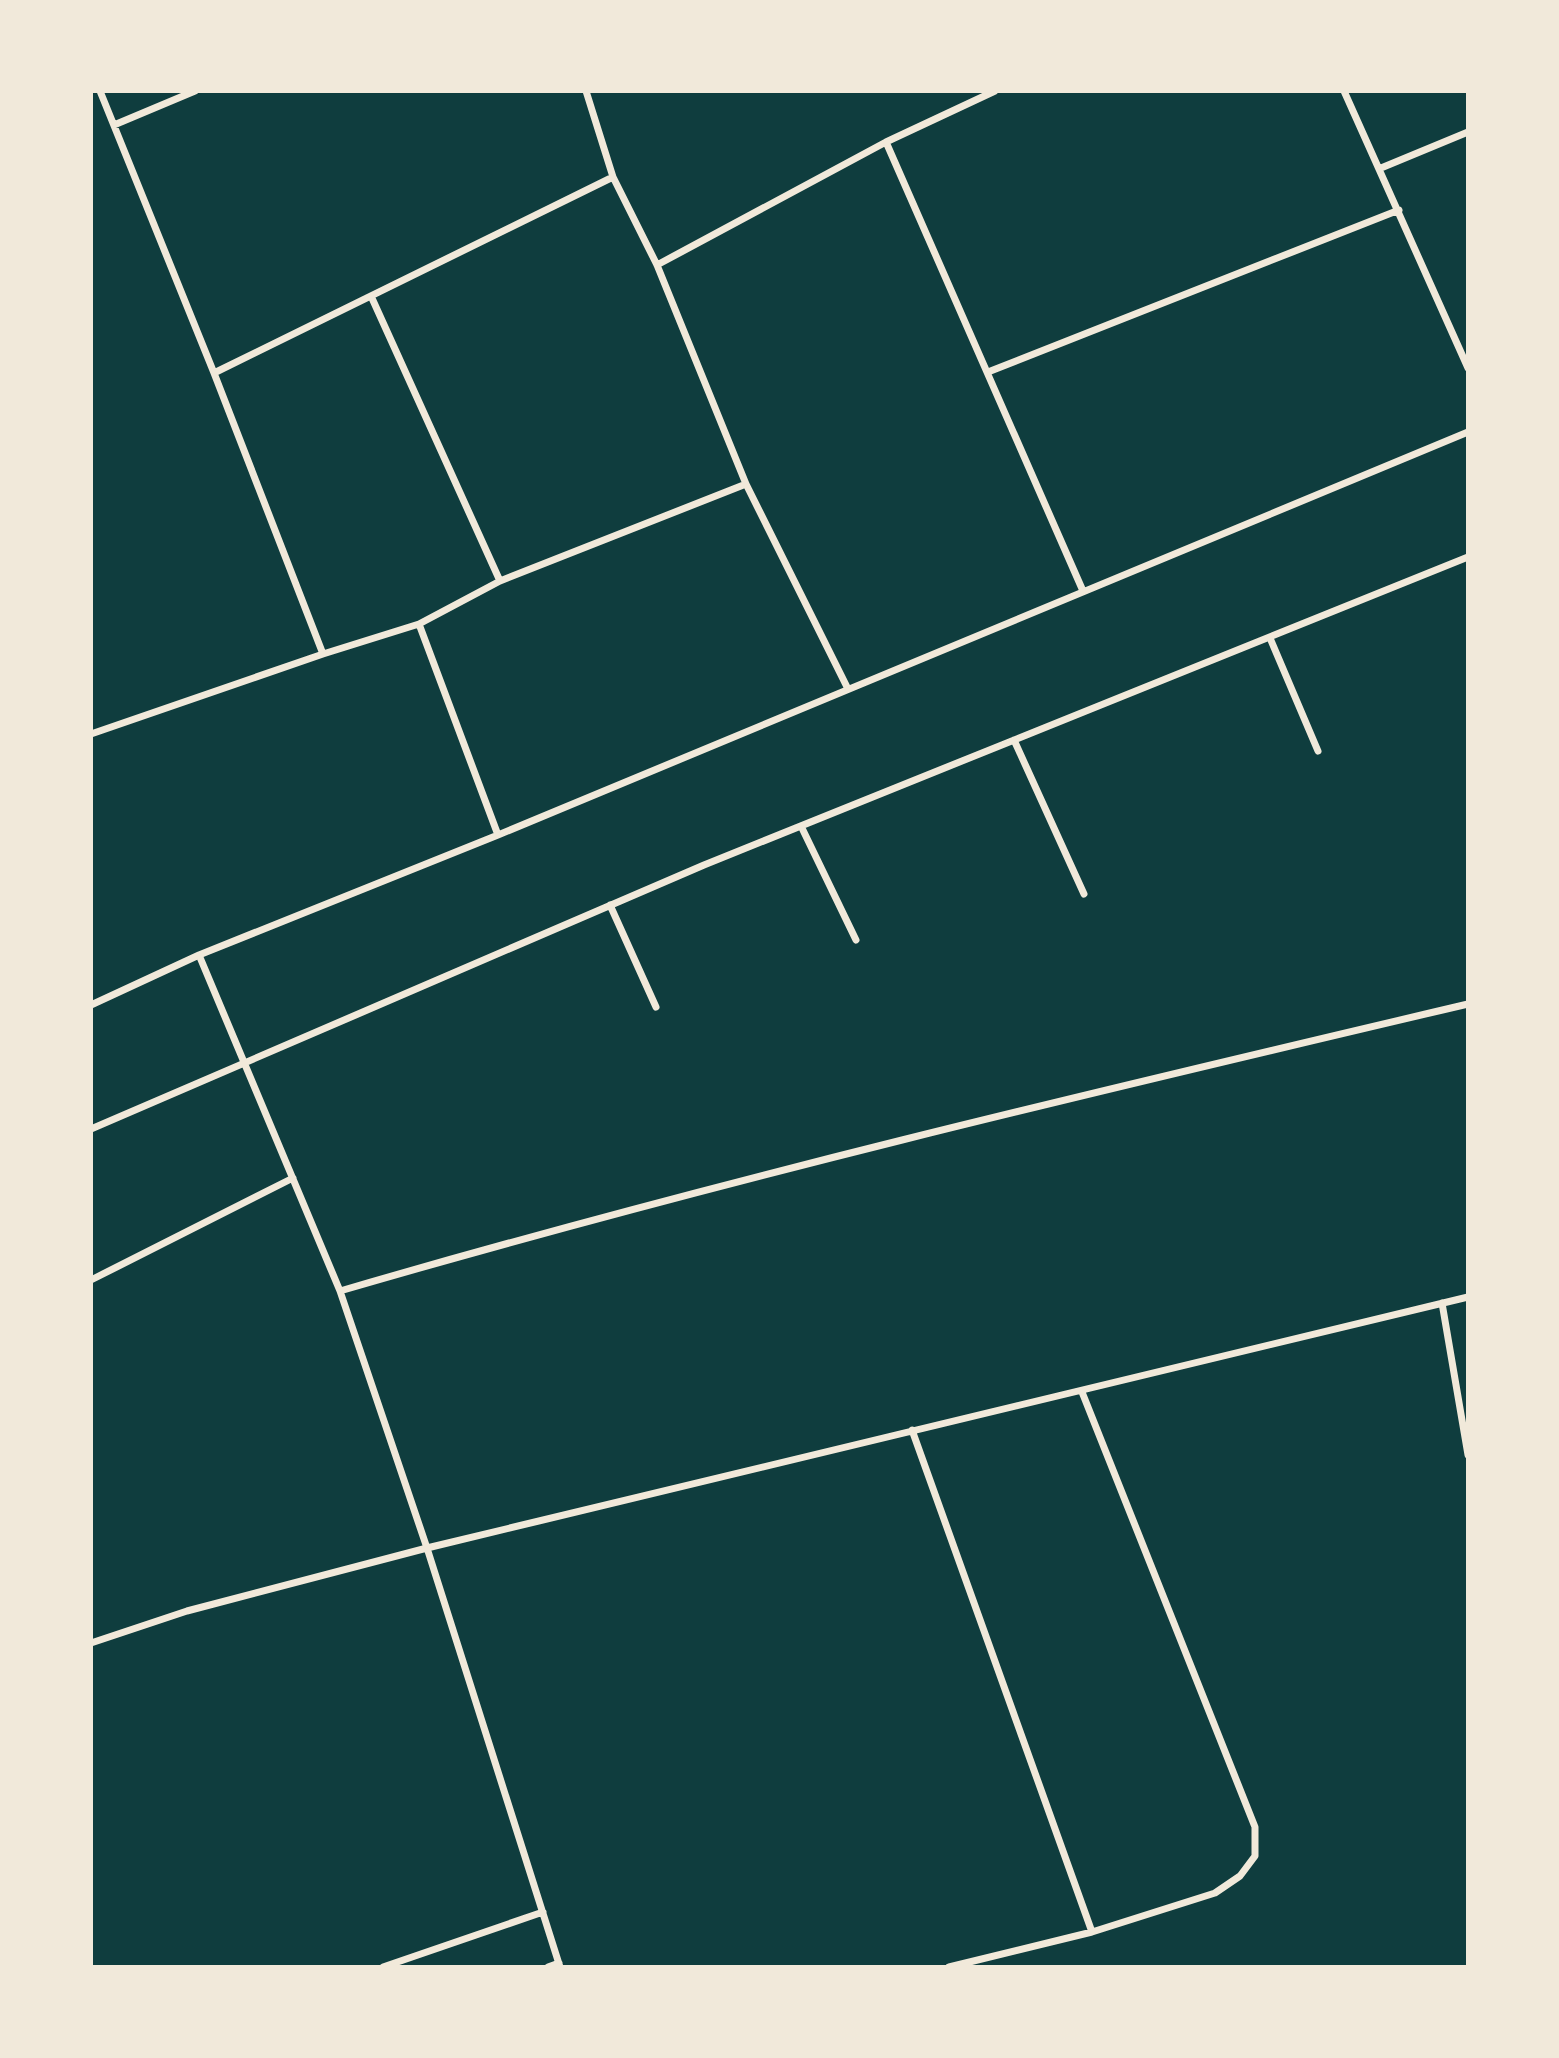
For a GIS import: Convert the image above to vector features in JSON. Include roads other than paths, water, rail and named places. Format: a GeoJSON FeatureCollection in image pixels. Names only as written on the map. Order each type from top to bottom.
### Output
{"type":"FeatureCollection","features":[{"type":"Feature","properties":{"kind":"street"},"geometry":{"type":"LineString","coordinates":[[100,91],[214,373],[323,654]]}},
{"type":"Feature","properties":{"kind":"street"},"geometry":{"type":"LineString","coordinates":[[114,125],[195,91]]}},
{"type":"Feature","properties":{"kind":"street"},"geometry":{"type":"LineString","coordinates":[[586,91],[613,177],[657,265],[746,484],[848,690]]}},
{"type":"Feature","properties":{"kind":"street"},"geometry":{"type":"LineString","coordinates":[[657,265],[886,142],[995,91]]}},
{"type":"Feature","properties":{"kind":"street"},"geometry":{"type":"LineString","coordinates":[[1344,91],[1381,168],[1468,368]]}},
{"type":"Feature","properties":{"kind":"street"},"geometry":{"type":"LineString","coordinates":[[1381,168],[1468,132]]}},
{"type":"Feature","properties":{"kind":"street"},"geometry":{"type":"LineString","coordinates":[[886,142],[1083,591]]}},
{"type":"Feature","properties":{"kind":"street"},"geometry":{"type":"LineString","coordinates":[[214,373],[613,177]]}},
{"type":"Feature","properties":{"kind":"street"},"geometry":{"type":"LineString","coordinates":[[988,372],[1399,210]]}},
{"type":"Feature","properties":{"kind":"street"},"geometry":{"type":"LineString","coordinates":[[371,296],[500,580]]}},
{"type":"Feature","properties":{"kind":"street"},"geometry":{"type":"LineString","coordinates":[[91,1005],[199,955],[498,835],[1468,432]]}},
{"type":"Feature","properties":{"kind":"street"},"geometry":{"type":"LineString","coordinates":[[91,734],[419,624],[500,580],[746,484]]}},
{"type":"Feature","properties":{"kind":"street"},"geometry":{"type":"LineString","coordinates":[[91,1129],[801,825],[1468,556]]}},
{"type":"Feature","properties":{"kind":"street"},"geometry":{"type":"LineString","coordinates":[[419,624],[498,835]]}},
{"type":"Feature","properties":{"kind":"street"},"geometry":{"type":"LineString","coordinates":[[1270,638],[1318,751]]}},
{"type":"Feature","properties":{"kind":"street"},"geometry":{"type":"LineString","coordinates":[[1014,740],[1084,894]]}},
{"type":"Feature","properties":{"kind":"street"},"geometry":{"type":"LineString","coordinates":[[801,825],[856,940]]}},
{"type":"Feature","properties":{"kind":"street"},"geometry":{"type":"LineString","coordinates":[[610,905],[656,1007]]}},
{"type":"Feature","properties":{"kind":"street"},"geometry":{"type":"LineString","coordinates":[[199,955],[340,1291],[427,1548],[560,1965],[548,1967]]}},
{"type":"Feature","properties":{"kind":"street"},"geometry":{"type":"LineString","coordinates":[[340,1291],[518,1239],[970,1121],[1468,1004]]}},
{"type":"Feature","properties":{"kind":"street"},"geometry":{"type":"LineString","coordinates":[[91,1280],[293,1178]]}},
{"type":"Feature","properties":{"kind":"street"},"geometry":{"type":"LineString","coordinates":[[91,1643],[187,1611],[427,1548],[1468,1297]]}},
{"type":"Feature","properties":{"kind":"street"},"geometry":{"type":"LineString","coordinates":[[1442,1303],[1468,1455]]}},
{"type":"Feature","properties":{"kind":"street"},"geometry":{"type":"LineString","coordinates":[[949,1967],[1091,1933],[1215,1893],[1240,1876],[1255,1856],[1255,1827],[1082,1392]]}},
{"type":"Feature","properties":{"kind":"street"},"geometry":{"type":"LineString","coordinates":[[912,1430],[1091,1933]]}},
{"type":"Feature","properties":{"kind":"street"},"geometry":{"type":"LineString","coordinates":[[383,1967],[543,1912]]}}]}
